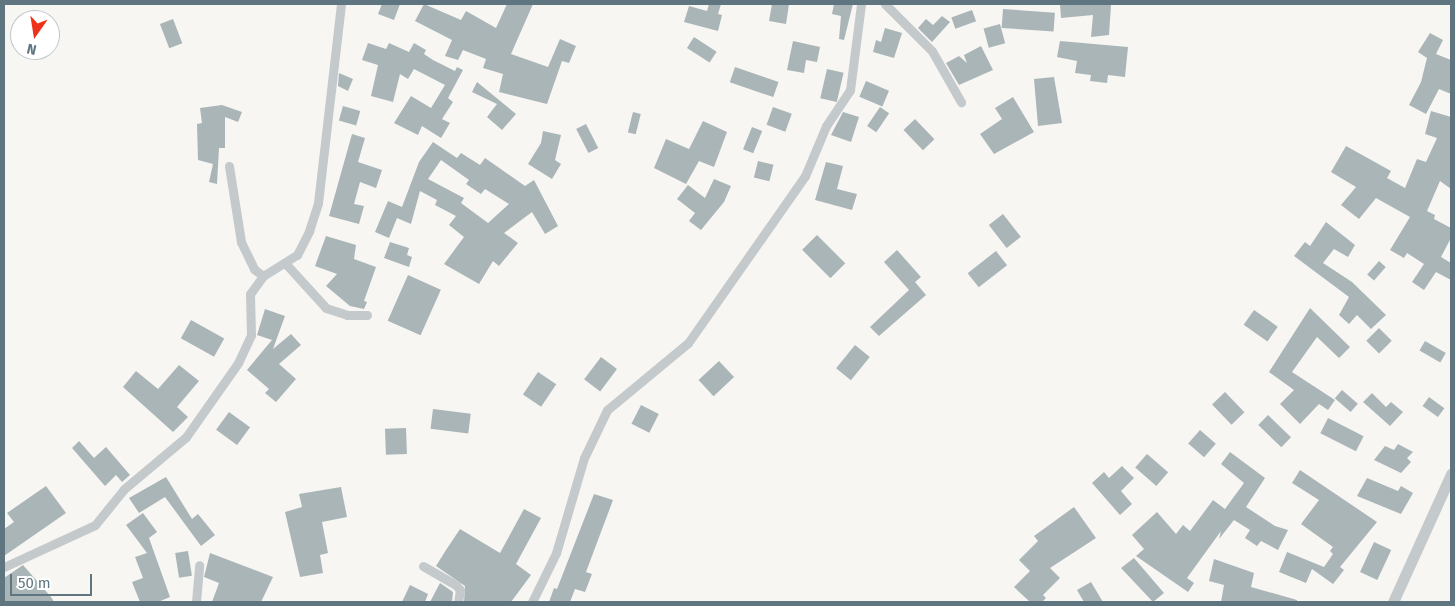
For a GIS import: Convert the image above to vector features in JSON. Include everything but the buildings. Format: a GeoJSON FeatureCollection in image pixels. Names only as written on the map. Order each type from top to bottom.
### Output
{"type":"FeatureCollection","features":[{"type":"Feature","properties":{"kind":"street"},"geometry":{"type":"LineString","coordinates":[[4,567],[95,525],[142,472],[186,437],[247,348],[251,335],[250,294],[263,276],[286,264],[297,255],[309,231],[318,203],[342,4]]}},
{"type":"Feature","properties":{"kind":"street"},"geometry":{"type":"LineString","coordinates":[[532,602],[556,553],[584,458],[608,410],[688,343],[805,176],[826,126],[850,90],[861,4]]}},
{"type":"Feature","properties":{"kind":"street"},"geometry":{"type":"LineString","coordinates":[[885,4],[932,51],[961,102]]}},
{"type":"Feature","properties":{"kind":"street"},"geometry":{"type":"LineString","coordinates":[[229,166],[241,242],[254,269],[263,276]]}},
{"type":"Feature","properties":{"kind":"street"},"geometry":{"type":"LineString","coordinates":[[286,264],[326,308],[347,315],[367,315]]}},
{"type":"Feature","properties":{"kind":"street"},"geometry":{"type":"LineString","coordinates":[[1393,602],[1451,474]]}},
{"type":"Feature","properties":{"kind":"street"},"geometry":{"type":"LineString","coordinates":[[196,602],[199,564]]}},
{"type":"Feature","properties":{"kind":"street"},"geometry":{"type":"LineString","coordinates":[[423,566],[456,585],[460,590],[458,602]]}}]}
